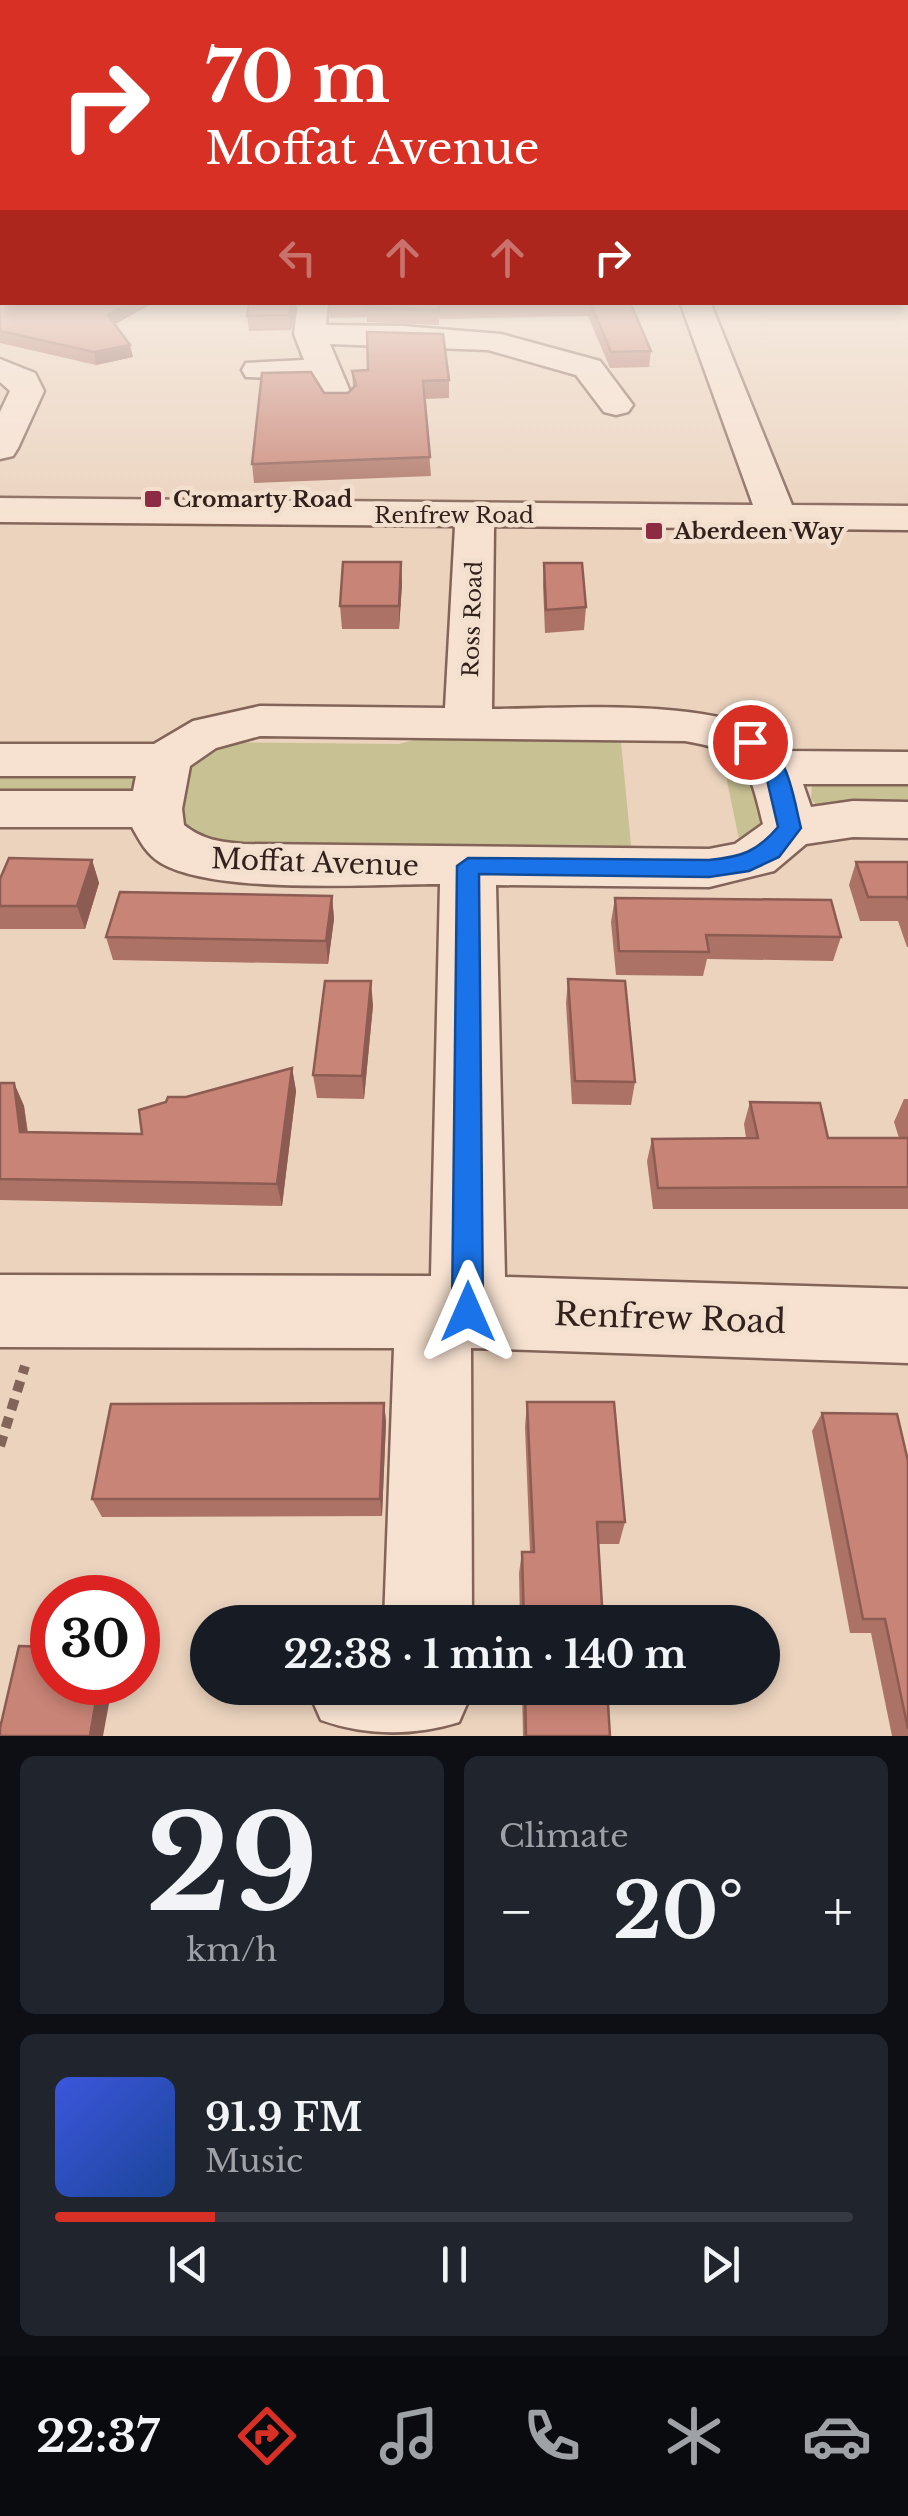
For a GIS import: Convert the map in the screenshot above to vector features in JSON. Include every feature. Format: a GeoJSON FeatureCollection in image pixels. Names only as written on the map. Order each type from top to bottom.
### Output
{"type":"FeatureCollection","features":[{"type":"Feature","properties":{"kind":"street"},"geometry":{"type":"LineString","coordinates":[[323,366],[337,401]]}},
{"type":"Feature","properties":{"kind":"street"},"geometry":{"type":"LineString","coordinates":[[585,366],[616,405]]}},
{"type":"Feature","properties":{"kind":"street"},"geometry":{"type":"LineString","coordinates":[[720,366],[777,516]]}},
{"type":"Feature","properties":{"kind":"street"},"geometry":{"type":"LineString","coordinates":[[0,368],[23,380],[27,391],[0,448]]}},
{"type":"Feature","properties":{"kind":"street"},"geometry":{"type":"LineString","coordinates":[[258,370],[324,369]]}},
{"type":"Feature","properties":{"kind":"street","name":"Renfrew Road"},"geometry":{"type":"LineString","coordinates":[[0,510],[908,518]]}},
{"type":"Feature","properties":{"kind":"street","name":"Ross Road"},"geometry":{"type":"LineString","coordinates":[[468,723],[474,515]]}},
{"type":"Feature","properties":{"kind":"street"},"geometry":{"type":"LineString","coordinates":[[0,809],[160,785],[186,744],[218,728],[260,721],[468,723],[715,730],[750,742],[766,753],[774,767],[790,828],[853,819],[908,820]]}},
{"type":"Feature","properties":{"kind":"street"},"geometry":{"type":"LineString","coordinates":[[0,760],[160,785]]}},
{"type":"Feature","properties":{"kind":"street"},"geometry":{"type":"LineString","coordinates":[[774,767],[908,768]]}},
{"type":"Feature","properties":{"kind":"street","name":"Moffat Avenue"},"geometry":{"type":"LineString","coordinates":[[160,785],[158,828],[172,847],[206,862],[709,868],[749,864],[771,851],[790,828]]}},
{"type":"Feature","properties":{"kind":"street"},"geometry":{"type":"LineString","coordinates":[[420,1605],[450,1312],[468,866]]}},
{"type":"Feature","properties":{"kind":"street","name":"Renfrew Road"},"geometry":{"type":"LineString","coordinates":[[22,1311],[450,1312],[908,1326]]}},
{"type":"Feature","properties":{"kind":"path"},"geometry":{"type":"LineString","coordinates":[[0,1446],[22,1311]]}},
{"type":"Feature","properties":{"kind":"shaded area"},"geometry":{"type":"Polygon","coordinates":[[[448,731],[620,732],[632,855],[218,854],[178,834],[185,771],[214,742],[399,744],[448,731]]]}},
{"type":"Feature","properties":{"kind":"shaded area"},"geometry":{"type":"Polygon","coordinates":[[[718,737],[749,753],[772,829],[742,854],[718,737]]]}},
{"type":"Feature","properties":{"kind":"shaded area"},"geometry":{"type":"Polygon","coordinates":[[[0,771],[136,776],[133,793],[0,799],[0,771]]]}},
{"type":"Feature","properties":{"kind":"shaded area"},"geometry":{"type":"Polygon","coordinates":[[[908,782],[908,809],[817,806],[811,799],[812,784],[908,782]]]}},
{"type":"Feature","properties":{"kind":"building"},"geometry":{"type":"Polygon","coordinates":[[[368,366],[447,366],[449,380],[423,381],[430,457],[252,464],[262,373],[311,372],[324,393],[348,393],[356,385],[352,371],[368,370],[368,366]]]}},
{"type":"Feature","properties":{"kind":"building"},"geometry":{"type":"Polygon","coordinates":[[[343,562],[401,562],[399,606],[340,606],[343,562]]]}},
{"type":"Feature","properties":{"kind":"building"},"geometry":{"type":"Polygon","coordinates":[[[544,563],[582,563],[586,607],[546,610],[544,563]]]}},
{"type":"Feature","properties":{"kind":"building"},"geometry":{"type":"Polygon","coordinates":[[[9,858],[92,860],[77,906],[0,906],[0,879],[9,858]]]}},
{"type":"Feature","properties":{"kind":"building"},"geometry":{"type":"Polygon","coordinates":[[[856,862],[908,862],[908,900],[868,897],[856,862]]]}},
{"type":"Feature","properties":{"kind":"building"},"geometry":{"type":"Polygon","coordinates":[[[120,892],[332,896],[326,941],[106,937],[120,892]]]}},
{"type":"Feature","properties":{"kind":"building"},"geometry":{"type":"Polygon","coordinates":[[[615,898],[831,900],[841,937],[706,935],[709,952],[619,951],[615,898]]]}},
{"type":"Feature","properties":{"kind":"building"},"geometry":{"type":"Polygon","coordinates":[[[568,979],[625,981],[635,1082],[575,1081],[568,979]]]}},
{"type":"Feature","properties":{"kind":"building"},"geometry":{"type":"Polygon","coordinates":[[[325,981],[371,981],[362,1076],[313,1075],[325,981]]]}},
{"type":"Feature","properties":{"kind":"building"},"geometry":{"type":"Polygon","coordinates":[[[292,1068],[277,1184],[0,1179],[0,1083],[14,1083],[20,1132],[142,1134],[139,1110],[166,1102],[168,1097],[186,1097],[292,1068]]]}},
{"type":"Feature","properties":{"kind":"building"},"geometry":{"type":"Polygon","coordinates":[[[750,1102],[820,1103],[828,1138],[908,1138],[908,1187],[658,1188],[652,1139],[758,1138],[750,1102]]]}},
{"type":"Feature","properties":{"kind":"building"},"geometry":{"type":"Polygon","coordinates":[[[527,1402],[614,1402],[625,1522],[597,1522],[602,1605],[524,1605],[522,1552],[534,1552],[527,1402]]]}},
{"type":"Feature","properties":{"kind":"building"},"geometry":{"type":"Polygon","coordinates":[[[384,1403],[380,1499],[92,1499],[111,1404],[384,1403]]]}},
{"type":"Feature","properties":{"kind":"building"},"geometry":{"type":"Polygon","coordinates":[[[822,1413],[897,1414],[908,1461],[908,1729],[885,1619],[863,1619],[822,1413]]]}},
{"type":"Feature","properties":{"kind":"building"},"geometry":{"type":"Polygon","coordinates":[[[19,1646],[30,1646],[30,1705],[95,1705],[90,1736],[0,1736],[19,1646]]]}},
{"type":"Feature","properties":{"kind":"building"},"geometry":{"type":"Polygon","coordinates":[[[525,1705],[608,1705],[610,1736],[526,1736],[525,1705]]]}},
{"type":"Feature","properties":{"kind":"place","name":"Cromarty Road"},"geometry":{"type":"Point","coordinates":[153,499]}},
{"type":"Feature","properties":{"kind":"place","name":"Aberdeen Way"},"geometry":{"type":"Point","coordinates":[654,531]}},
{"type":"Feature","properties":{"kind":"route"},"geometry":{"type":"LineString","coordinates":[[468,1312],[468,866],[709,868],[749,864],[771,851],[790,828],[774,767],[766,753],[750,742]]}}]}
